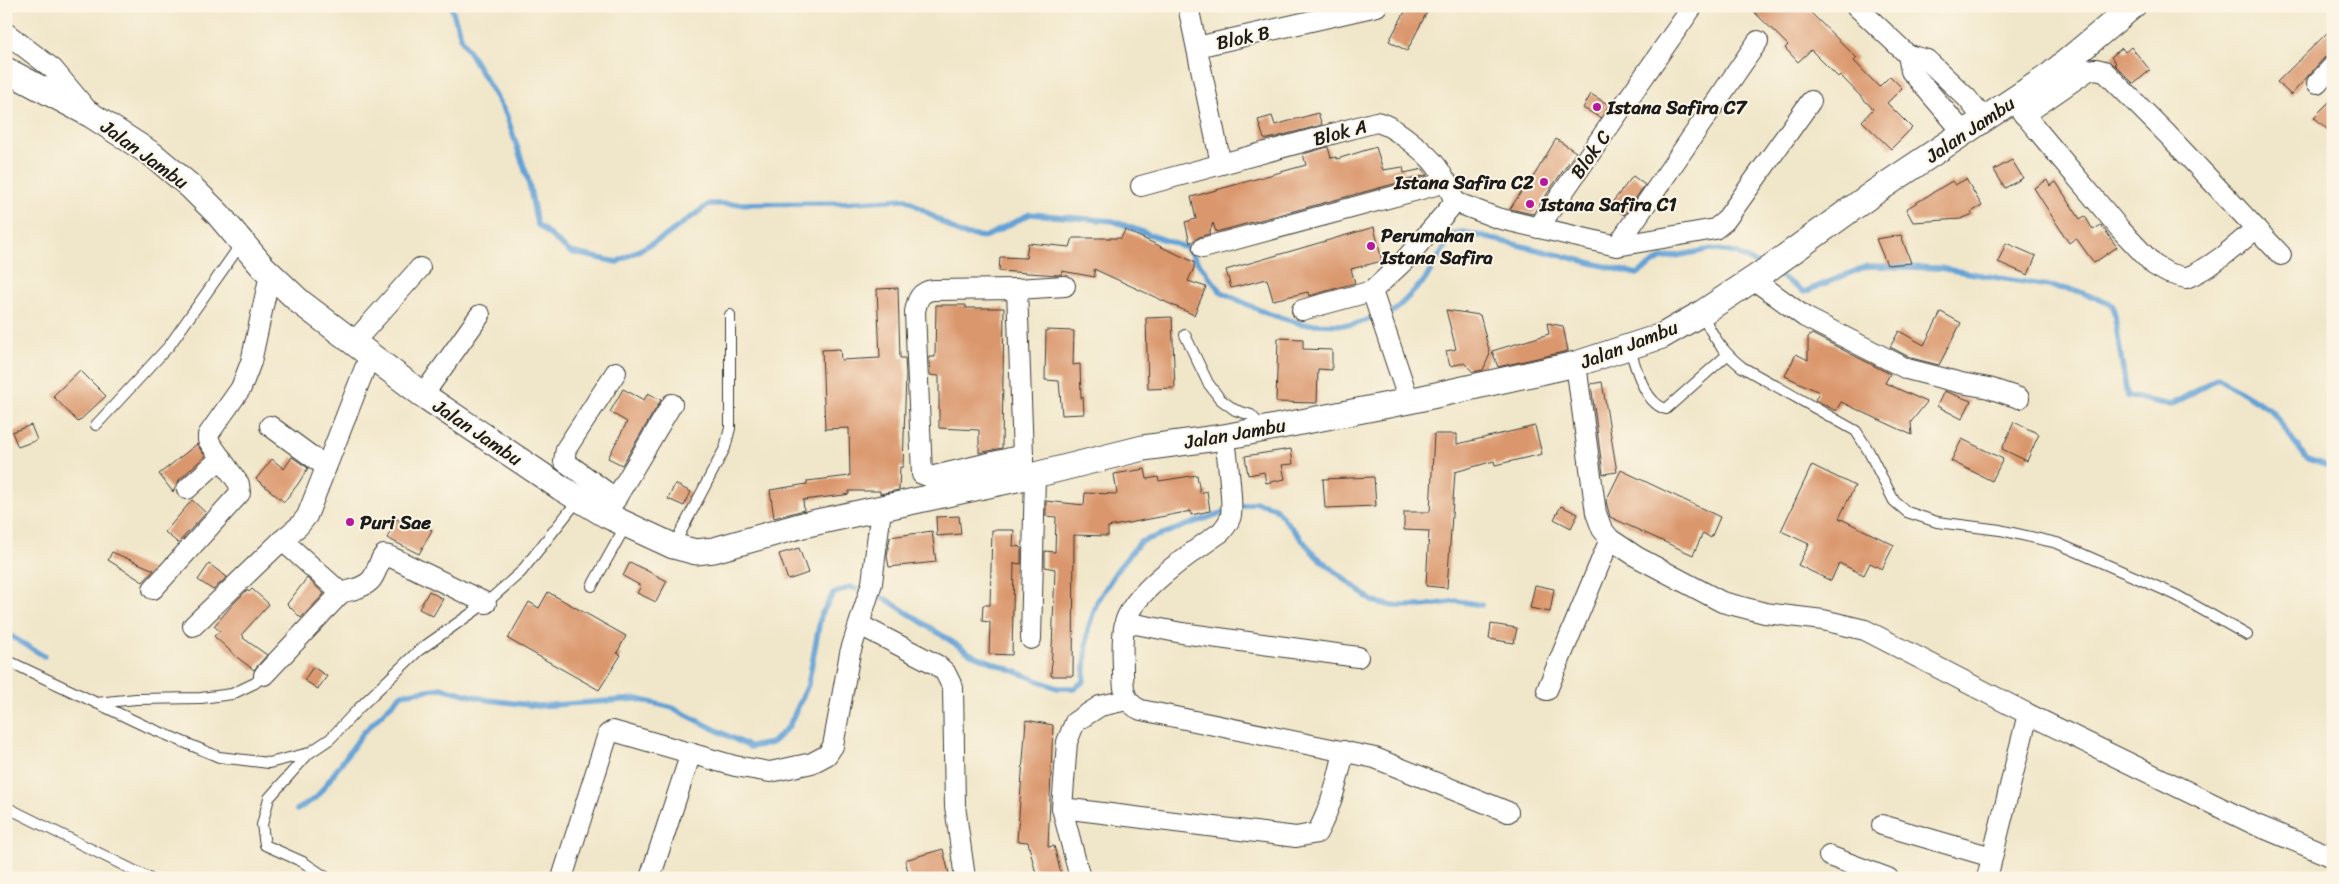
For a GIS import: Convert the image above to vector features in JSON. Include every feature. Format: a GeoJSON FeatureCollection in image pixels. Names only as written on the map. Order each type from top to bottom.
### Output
{"type":"FeatureCollection","features":[{"type":"Feature","properties":{"kind":"street","name":"Blok B"},"geometry":{"type":"LineString","coordinates":[[1188,6],[1221,164]]}},
{"type":"Feature","properties":{"kind":"street","name":"Blok C"},"geometry":{"type":"LineString","coordinates":[[1538,228],[1692,6]]}},
{"type":"Feature","properties":{"kind":"street"},"geometry":{"type":"LineString","coordinates":[[1856,6],[1908,55],[1927,60],[1968,98],[1983,118]]}},
{"type":"Feature","properties":{"kind":"street","name":"Jalan Jambu"},"geometry":{"type":"LineString","coordinates":[[6,70],[91,115],[153,155],[218,214],[270,274],[300,302],[423,395],[579,499],[616,513],[673,546],[696,552],[714,550],[803,525],[881,509],[1027,469],[1143,448],[1224,437],[1409,401],[1576,364],[1662,336],[1702,314],[1763,273],[1875,192],[1983,118],[2018,108],[2049,76],[2133,6]]}},
{"type":"Feature","properties":{"kind":"street","name":"Blok B"},"geometry":{"type":"LineString","coordinates":[[1197,47],[1378,7]]}},
{"type":"Feature","properties":{"kind":"street"},"geometry":{"type":"LineString","coordinates":[[6,33],[53,69],[91,115]]}},
{"type":"Feature","properties":{"kind":"street"},"geometry":{"type":"LineString","coordinates":[[1617,246],[1758,41]]}},
{"type":"Feature","properties":{"kind":"street"},"geometry":{"type":"LineString","coordinates":[[1908,55],[1912,71],[1963,132]]}},
{"type":"Feature","properties":{"kind":"street"},"geometry":{"type":"LineString","coordinates":[[2317,83],[2333,66]]}},
{"type":"Feature","properties":{"kind":"street"},"geometry":{"type":"LineString","coordinates":[[2255,229],[2201,271],[2186,278],[2168,273],[2154,265],[2120,229],[2018,108],[2089,70],[2096,69],[2104,72],[2168,134],[2280,255]]}},
{"type":"Feature","properties":{"kind":"street"},"geometry":{"type":"LineString","coordinates":[[1302,310],[1374,298],[1455,202],[1497,218],[1617,246],[1715,229],[1724,221],[1811,101]]}},
{"type":"Feature","properties":{"kind":"street","name":"Blok A"},"geometry":{"type":"LineString","coordinates":[[1141,186],[1376,122],[1385,123],[1397,130],[1436,165],[1447,182],[1455,202]]}},
{"type":"Feature","properties":{"kind":"street"},"geometry":{"type":"LineString","coordinates":[[1203,248],[1447,182]]}},
{"type":"Feature","properties":{"kind":"street"},"geometry":{"type":"LineString","coordinates":[[193,626],[282,540],[300,526],[307,516],[326,467],[362,349],[420,268]]}},
{"type":"Feature","properties":{"kind":"street"},"geometry":{"type":"LineString","coordinates":[[1763,273],[1805,317],[1908,369],[1961,383],[1989,388],[2019,398]]}},
{"type":"Feature","properties":{"kind":"street"},"geometry":{"type":"LineString","coordinates":[[153,588],[240,493],[238,484],[208,440],[208,435],[242,388],[251,362],[270,274]]}},
{"type":"Feature","properties":{"kind":"street"},"geometry":{"type":"LineString","coordinates":[[1027,469],[930,477],[922,474],[916,312],[919,297],[928,291],[1065,286]]}},
{"type":"Feature","properties":{"kind":"street"},"geometry":{"type":"LineString","coordinates":[[1017,289],[1027,469],[1032,639]]}},
{"type":"Feature","properties":{"kind":"street"},"geometry":{"type":"LineString","coordinates":[[1374,298],[1409,401]]}},
{"type":"Feature","properties":{"kind":"street"},"geometry":{"type":"LineString","coordinates":[[423,395],[480,315]]}},
{"type":"Feature","properties":{"kind":"street"},"geometry":{"type":"LineString","coordinates":[[1576,364],[1594,482],[1594,502],[1602,529],[1610,539],[1637,557],[1722,602],[1765,613],[1823,620],[1865,630],[2028,714],[2254,824],[2333,857]]}},
{"type":"Feature","properties":{"kind":"street"},"geometry":{"type":"LineString","coordinates":[[616,372],[566,449],[564,460],[616,513],[672,404]]}},
{"type":"Feature","properties":{"kind":"street"},"geometry":{"type":"LineString","coordinates":[[270,426],[326,467]]}},
{"type":"Feature","properties":{"kind":"street"},"geometry":{"type":"LineString","coordinates":[[1224,437],[1228,450],[1231,515],[1221,532],[1150,586],[1136,601],[1125,622],[1123,686],[1127,700],[1134,707],[1141,710],[1375,758],[1508,812]]}},
{"type":"Feature","properties":{"kind":"street"},"geometry":{"type":"LineString","coordinates":[[187,489],[222,458]]}},
{"type":"Feature","properties":{"kind":"street"},"geometry":{"type":"LineString","coordinates":[[562,878],[610,732],[619,731],[736,766],[770,772],[801,767],[827,756],[834,746],[850,652],[872,583],[881,509]]}},
{"type":"Feature","properties":{"kind":"street"},"geometry":{"type":"LineString","coordinates":[[1547,690],[1610,539]]}},
{"type":"Feature","properties":{"kind":"street"},"geometry":{"type":"LineString","coordinates":[[282,540],[341,593]]}},
{"type":"Feature","properties":{"kind":"street"},"geometry":{"type":"LineString","coordinates":[[264,675],[341,593],[365,585],[371,580],[384,555],[486,603]]}},
{"type":"Feature","properties":{"kind":"street"},"geometry":{"type":"LineString","coordinates":[[863,616],[937,665],[954,688],[954,806],[965,878]]}},
{"type":"Feature","properties":{"kind":"street"},"geometry":{"type":"LineString","coordinates":[[1125,622],[1182,633],[1358,657]]}},
{"type":"Feature","properties":{"kind":"street"},"geometry":{"type":"LineString","coordinates":[[1080,878],[1062,808],[1067,742],[1075,722],[1100,706],[1127,700]]}},
{"type":"Feature","properties":{"kind":"street"},"geometry":{"type":"LineString","coordinates":[[1987,878],[2028,714]]}},
{"type":"Feature","properties":{"kind":"street"},"geometry":{"type":"LineString","coordinates":[[1062,808],[1296,837],[1310,835],[1317,833],[1322,824],[1339,775],[1344,751]]}},
{"type":"Feature","properties":{"kind":"street"},"geometry":{"type":"LineString","coordinates":[[650,878],[692,753]]}},
{"type":"Feature","properties":{"kind":"street"},"geometry":{"type":"LineString","coordinates":[[1882,825],[1992,857]]}},
{"type":"Feature","properties":{"kind":"street"},"geometry":{"type":"LineString","coordinates":[[1829,856],[1888,878]]}},
{"type":"Feature","properties":{"kind":"lane"},"geometry":{"type":"LineString","coordinates":[[96,425],[169,346],[242,243]]}},
{"type":"Feature","properties":{"kind":"lane"},"geometry":{"type":"LineString","coordinates":[[1702,314],[1710,333],[1727,355],[1742,367],[1856,431],[1894,501],[1907,512],[1936,522],[2000,530],[2057,543],[2176,595],[2247,635]]}},
{"type":"Feature","properties":{"kind":"lane"},"geometry":{"type":"LineString","coordinates":[[673,546],[725,448],[730,428],[730,316]]}},
{"type":"Feature","properties":{"kind":"lane"},"geometry":{"type":"LineString","coordinates":[[1185,335],[1208,383],[1220,399],[1235,410],[1252,415],[1264,429]]}},
{"type":"Feature","properties":{"kind":"lane"},"geometry":{"type":"LineString","coordinates":[[1630,347],[1650,399],[1658,407],[1666,409],[1727,355]]}},
{"type":"Feature","properties":{"kind":"lane"},"geometry":{"type":"LineString","coordinates":[[326,878],[303,862],[265,845],[262,825],[269,798],[309,753],[330,739],[418,651],[486,603],[521,572],[579,499]]}},
{"type":"Feature","properties":{"kind":"lane"},"geometry":{"type":"LineString","coordinates":[[592,586],[616,513]]}},
{"type":"Feature","properties":{"kind":"lane"},"geometry":{"type":"LineString","coordinates":[[6,660],[96,703],[219,757],[270,762],[309,753]]}},
{"type":"Feature","properties":{"kind":"lane"},"geometry":{"type":"LineString","coordinates":[[96,703],[136,699],[201,698],[232,694],[255,683],[264,675]]}},
{"type":"Feature","properties":{"kind":"lane"},"geometry":{"type":"LineString","coordinates":[[6,808],[149,878]]}},
{"type":"Feature","properties":{"kind":"building"},"geometry":{"type":"Polygon","coordinates":[[[1408,6],[1430,6],[1407,51],[1389,41],[1408,6]]]}},
{"type":"Feature","properties":{"kind":"building"},"geometry":{"type":"Polygon","coordinates":[[[1748,6],[1804,6],[1857,58],[1854,61],[1879,87],[1890,76],[1902,88],[1887,103],[1912,128],[1891,149],[1862,121],[1873,109],[1840,75],[1838,77],[1811,50],[1798,62],[1785,48],[1788,45],[1748,6]]]}},
{"type":"Feature","properties":{"kind":"building"},"geometry":{"type":"Polygon","coordinates":[[[2333,27],[2333,54],[2324,58],[2291,95],[2277,82],[2333,27]]]}},
{"type":"Feature","properties":{"kind":"building"},"geometry":{"type":"Polygon","coordinates":[[[2131,47],[2150,70],[2134,84],[2114,64],[2116,63],[2111,57],[2122,48],[2125,52],[2131,47]]]}},
{"type":"Feature","properties":{"kind":"building","name":"Istana Safira C7"},"geometry":{"type":"Polygon","coordinates":[[[1591,94],[1609,105],[1601,118],[1583,108],[1591,94]]]}},
{"type":"Feature","properties":{"kind":"building"},"geometry":{"type":"Polygon","coordinates":[[[2333,98],[2333,135],[2314,117],[2333,98]]]}},
{"type":"Feature","properties":{"kind":"building"},"geometry":{"type":"Polygon","coordinates":[[[1318,113],[1322,125],[1268,139],[1264,139],[1258,120],[1272,116],[1275,125],[1318,113]]]}},
{"type":"Feature","properties":{"kind":"building"},"geometry":{"type":"Polygon","coordinates":[[[1556,139],[1576,152],[1533,214],[1510,209],[1527,183],[1529,184],[1556,139]]]}},
{"type":"Feature","properties":{"kind":"building"},"geometry":{"type":"Polygon","coordinates":[[[1328,147],[1331,158],[1336,157],[1337,159],[1376,147],[1383,170],[1403,167],[1404,173],[1423,169],[1427,175],[1216,232],[1213,223],[1209,234],[1199,237],[1190,243],[1185,222],[1196,219],[1191,197],[1306,165],[1303,154],[1328,147]]]}},
{"type":"Feature","properties":{"kind":"building"},"geometry":{"type":"Polygon","coordinates":[[[2012,160],[2023,178],[2005,188],[1994,170],[2012,160]]]}},
{"type":"Feature","properties":{"kind":"building"},"geometry":{"type":"Polygon","coordinates":[[[1633,176],[1645,185],[1624,215],[1610,205],[1633,176]]]}},
{"type":"Feature","properties":{"kind":"building"},"geometry":{"type":"Polygon","coordinates":[[[1966,179],[1982,206],[1971,212],[1973,214],[1961,219],[1913,222],[1906,209],[1952,181],[1955,185],[1966,179]]]}},
{"type":"Feature","properties":{"kind":"building"},"geometry":{"type":"Polygon","coordinates":[[[2047,180],[2050,186],[2056,182],[2080,219],[2085,216],[2093,230],[2101,225],[2117,247],[2094,263],[2076,238],[2069,243],[2034,188],[2047,180]]]}},
{"type":"Feature","properties":{"kind":"building"},"geometry":{"type":"Polygon","coordinates":[[[1374,227],[1382,261],[1351,269],[1355,283],[1309,296],[1308,292],[1273,300],[1267,279],[1231,288],[1226,270],[1374,227]]]}},
{"type":"Feature","properties":{"kind":"building"},"geometry":{"type":"Polygon","coordinates":[[[1125,230],[1194,262],[1194,268],[1188,281],[1206,287],[1194,315],[1094,269],[1095,277],[1062,271],[1062,274],[1058,275],[999,271],[1000,257],[1026,258],[1028,243],[1070,247],[1073,238],[1121,238],[1125,230]]]}},
{"type":"Feature","properties":{"kind":"building"},"geometry":{"type":"Polygon","coordinates":[[[1901,235],[1911,263],[1887,265],[1876,239],[1901,235]]]}},
{"type":"Feature","properties":{"kind":"building"},"geometry":{"type":"Polygon","coordinates":[[[2006,243],[2036,256],[2028,275],[1998,262],[2006,243]]]}},
{"type":"Feature","properties":{"kind":"building"},"geometry":{"type":"Polygon","coordinates":[[[898,288],[900,358],[905,358],[906,374],[903,467],[900,467],[899,490],[880,494],[880,491],[849,491],[849,494],[844,495],[803,500],[804,510],[774,518],[770,490],[807,484],[807,481],[850,476],[849,428],[825,429],[822,350],[840,349],[841,360],[880,358],[877,289],[898,288]]]}},
{"type":"Feature","properties":{"kind":"building"},"geometry":{"type":"Polygon","coordinates":[[[936,305],[966,305],[966,308],[1004,308],[1002,448],[979,453],[979,430],[939,428],[939,376],[930,375],[929,357],[935,357],[936,305]]]}},
{"type":"Feature","properties":{"kind":"building"},"geometry":{"type":"Polygon","coordinates":[[[1446,310],[1480,315],[1490,354],[1483,370],[1473,372],[1464,363],[1450,366],[1446,351],[1456,349],[1446,310]]]}},
{"type":"Feature","properties":{"kind":"building"},"geometry":{"type":"Polygon","coordinates":[[[1941,312],[1961,323],[1939,365],[1911,358],[1890,347],[1899,331],[1924,345],[1941,312]]]}},
{"type":"Feature","properties":{"kind":"building"},"geometry":{"type":"Polygon","coordinates":[[[1172,317],[1175,388],[1148,389],[1146,318],[1172,317]]]}},
{"type":"Feature","properties":{"kind":"building"},"geometry":{"type":"Polygon","coordinates":[[[1547,323],[1563,326],[1568,351],[1498,367],[1492,351],[1549,334],[1547,323]]]}},
{"type":"Feature","properties":{"kind":"building"},"geometry":{"type":"Polygon","coordinates":[[[1046,330],[1074,331],[1073,365],[1080,364],[1081,398],[1083,397],[1084,414],[1062,415],[1059,381],[1045,380],[1046,330]]]}},
{"type":"Feature","properties":{"kind":"building"},"geometry":{"type":"Polygon","coordinates":[[[1812,334],[1890,374],[1885,383],[1927,402],[1911,422],[1912,435],[1841,402],[1836,411],[1815,400],[1819,392],[1785,376],[1796,354],[1808,360],[1808,337],[1812,334]]]}},
{"type":"Feature","properties":{"kind":"building"},"geometry":{"type":"Polygon","coordinates":[[[1278,338],[1303,339],[1303,349],[1332,350],[1332,370],[1318,369],[1317,403],[1276,402],[1278,338]]]}},
{"type":"Feature","properties":{"kind":"building"},"geometry":{"type":"Polygon","coordinates":[[[80,370],[106,396],[78,422],[53,396],[80,370]]]}},
{"type":"Feature","properties":{"kind":"building"},"geometry":{"type":"Polygon","coordinates":[[[1602,382],[1617,472],[1603,474],[1591,384],[1602,382]]]}},
{"type":"Feature","properties":{"kind":"building"},"geometry":{"type":"Polygon","coordinates":[[[623,389],[644,400],[648,393],[661,400],[622,465],[608,458],[627,422],[610,412],[623,389]]]}},
{"type":"Feature","properties":{"kind":"building"},"geometry":{"type":"Polygon","coordinates":[[[1944,391],[1971,401],[1962,419],[1937,406],[1944,391]]]}},
{"type":"Feature","properties":{"kind":"building"},"geometry":{"type":"Polygon","coordinates":[[[2014,422],[2039,434],[2027,461],[2002,449],[2014,422]]]}},
{"type":"Feature","properties":{"kind":"building"},"geometry":{"type":"Polygon","coordinates":[[[31,425],[37,440],[18,447],[12,432],[31,425]]]}},
{"type":"Feature","properties":{"kind":"building"},"geometry":{"type":"Polygon","coordinates":[[[1535,426],[1542,454],[1495,465],[1494,461],[1455,472],[1447,588],[1426,586],[1429,531],[1404,530],[1404,512],[1430,512],[1434,434],[1457,434],[1457,444],[1535,426]]]}},
{"type":"Feature","properties":{"kind":"building"},"geometry":{"type":"Polygon","coordinates":[[[1962,439],[2003,459],[1992,481],[1951,461],[1962,439]]]}},
{"type":"Feature","properties":{"kind":"building"},"geometry":{"type":"Polygon","coordinates":[[[197,444],[205,456],[179,480],[173,492],[159,474],[197,444]]]}},
{"type":"Feature","properties":{"kind":"building"},"geometry":{"type":"Polygon","coordinates":[[[1291,449],[1293,464],[1282,465],[1285,479],[1266,483],[1264,472],[1248,475],[1245,456],[1291,449]]]}},
{"type":"Feature","properties":{"kind":"building"},"geometry":{"type":"Polygon","coordinates":[[[292,457],[308,468],[284,502],[256,479],[272,459],[284,469],[292,457]]]}},
{"type":"Feature","properties":{"kind":"building"},"geometry":{"type":"Polygon","coordinates":[[[1812,465],[1855,486],[1839,518],[1894,545],[1882,569],[1870,563],[1864,575],[1839,563],[1831,581],[1798,565],[1809,544],[1781,531],[1812,465]]]}},
{"type":"Feature","properties":{"kind":"building"},"geometry":{"type":"Polygon","coordinates":[[[1145,469],[1147,479],[1158,477],[1159,481],[1197,475],[1200,493],[1207,491],[1210,511],[1191,515],[1191,511],[1108,527],[1108,536],[1074,535],[1073,676],[1051,676],[1055,569],[1045,567],[1045,551],[1055,552],[1056,517],[1046,516],[1046,501],[1084,505],[1085,493],[1117,494],[1114,474],[1145,469]]]}},
{"type":"Feature","properties":{"kind":"building"},"geometry":{"type":"Polygon","coordinates":[[[1621,470],[1720,517],[1711,538],[1703,533],[1693,555],[1610,517],[1606,501],[1621,470]]]}},
{"type":"Feature","properties":{"kind":"building"},"geometry":{"type":"Polygon","coordinates":[[[1374,477],[1376,506],[1325,508],[1323,479],[1374,477]]]}},
{"type":"Feature","properties":{"kind":"building"},"geometry":{"type":"Polygon","coordinates":[[[675,484],[691,492],[684,506],[668,499],[675,484]]]}},
{"type":"Feature","properties":{"kind":"building"},"geometry":{"type":"Polygon","coordinates":[[[192,500],[206,513],[178,543],[165,532],[192,500]]]}},
{"type":"Feature","properties":{"kind":"building"},"geometry":{"type":"Polygon","coordinates":[[[1561,506],[1578,514],[1571,528],[1554,519],[1561,506]]]}},
{"type":"Feature","properties":{"kind":"building"},"geometry":{"type":"Polygon","coordinates":[[[959,516],[961,534],[937,536],[936,517],[959,516]]]}},
{"type":"Feature","properties":{"kind":"building"},"geometry":{"type":"Polygon","coordinates":[[[397,519],[414,528],[417,522],[432,530],[419,554],[387,538],[397,519]]]}},
{"type":"Feature","properties":{"kind":"building"},"geometry":{"type":"Polygon","coordinates":[[[992,530],[1014,530],[1013,546],[1021,547],[1021,564],[1014,563],[1012,655],[989,654],[990,622],[982,621],[983,605],[990,605],[992,530]]]}},
{"type":"Feature","properties":{"kind":"building"},"geometry":{"type":"Polygon","coordinates":[[[932,531],[936,562],[889,567],[887,556],[890,537],[932,531]]]}},
{"type":"Feature","properties":{"kind":"building"},"geometry":{"type":"Polygon","coordinates":[[[799,548],[808,573],[788,580],[779,554],[799,548]]]}},
{"type":"Feature","properties":{"kind":"building"},"geometry":{"type":"Polygon","coordinates":[[[112,552],[154,570],[143,582],[108,560],[112,552]]]}},
{"type":"Feature","properties":{"kind":"building"},"geometry":{"type":"Polygon","coordinates":[[[630,562],[667,581],[656,602],[637,593],[641,586],[623,576],[630,562]]]}},
{"type":"Feature","properties":{"kind":"building"},"geometry":{"type":"Polygon","coordinates":[[[209,564],[227,577],[213,590],[198,580],[209,564]]]}},
{"type":"Feature","properties":{"kind":"building"},"geometry":{"type":"Polygon","coordinates":[[[307,578],[324,594],[301,618],[287,604],[307,578]]]}},
{"type":"Feature","properties":{"kind":"building"},"geometry":{"type":"Polygon","coordinates":[[[1535,585],[1554,589],[1550,612],[1530,608],[1535,585]]]}},
{"type":"Feature","properties":{"kind":"building"},"geometry":{"type":"Polygon","coordinates":[[[252,589],[269,604],[242,634],[243,638],[267,655],[254,670],[214,636],[220,631],[214,626],[247,590],[249,592],[252,589]]]}},
{"type":"Feature","properties":{"kind":"building"},"geometry":{"type":"Polygon","coordinates":[[[429,591],[443,599],[433,616],[419,609],[429,591]]]}},
{"type":"Feature","properties":{"kind":"building"},"geometry":{"type":"Polygon","coordinates":[[[548,592],[626,636],[617,653],[621,655],[599,690],[508,639],[529,602],[539,608],[548,592]]]}},
{"type":"Feature","properties":{"kind":"building"},"geometry":{"type":"Polygon","coordinates":[[[1491,624],[1517,628],[1514,643],[1489,639],[1491,624]]]}},
{"type":"Feature","properties":{"kind":"building"},"geometry":{"type":"Polygon","coordinates":[[[313,667],[327,676],[318,689],[304,680],[313,667]]]}},
{"type":"Feature","properties":{"kind":"building"},"geometry":{"type":"Polygon","coordinates":[[[1026,720],[1053,725],[1048,847],[1054,846],[1062,878],[1037,878],[1028,842],[1017,841],[1026,720]]]}},
{"type":"Feature","properties":{"kind":"building"},"geometry":{"type":"Polygon","coordinates":[[[943,849],[950,878],[910,878],[905,860],[943,849]]]}},
{"type":"Feature","properties":{"kind":"waterway"},"geometry":{"type":"LineString","coordinates":[[451,6],[462,40],[506,114],[528,179],[537,224],[570,252],[617,262],[664,237],[709,204],[840,203],[906,199],[961,234],[985,237],[1030,214],[1113,221],[1187,248],[1221,292],[1266,313],[1302,324],[1352,325],[1394,311],[1425,280],[1453,233],[1464,232],[1637,274],[1660,259],[1712,249],[1736,253],[1761,266]]}},
{"type":"Feature","properties":{"kind":"waterway"},"geometry":{"type":"LineString","coordinates":[[1774,272],[1804,292],[1867,266],[1939,268],[2078,291],[2113,305],[2127,396],[2171,405],[2218,378],[2271,410],[2306,458],[2333,468]]}},
{"type":"Feature","properties":{"kind":"waterway"},"geometry":{"type":"LineString","coordinates":[[1236,508],[1255,502],[1274,507],[1316,556],[1372,601],[1393,606],[1424,606],[1457,601],[1482,605]]}},
{"type":"Feature","properties":{"kind":"waterway"},"geometry":{"type":"LineString","coordinates":[[297,810],[317,797],[363,733],[402,694],[442,688],[488,700],[538,706],[637,699],[673,708],[750,747],[772,743],[789,726],[808,685],[821,615],[833,594],[850,587],[886,599],[971,654],[1057,688],[1075,688],[1084,681],[1088,629],[1097,602],[1117,570],[1140,542],[1227,511]]}},
{"type":"Feature","properties":{"kind":"waterway"},"geometry":{"type":"LineString","coordinates":[[6,633],[44,656]]}},
{"type":"Feature","properties":{"kind":"place","name":"Istana Safira C7"},"geometry":{"type":"Point","coordinates":[1597,107]}},
{"type":"Feature","properties":{"kind":"place","name":"Istana Safira C2"},"geometry":{"type":"Point","coordinates":[1544,182]}},
{"type":"Feature","properties":{"kind":"place","name":"Istana Safira C1"},"geometry":{"type":"Point","coordinates":[1530,204]}},
{"type":"Feature","properties":{"kind":"place","name":"Perumahan Istana Safira"},"geometry":{"type":"Point","coordinates":[1371,246]}},
{"type":"Feature","properties":{"kind":"place","name":"Puri Sae"},"geometry":{"type":"Point","coordinates":[350,522]}}]}
